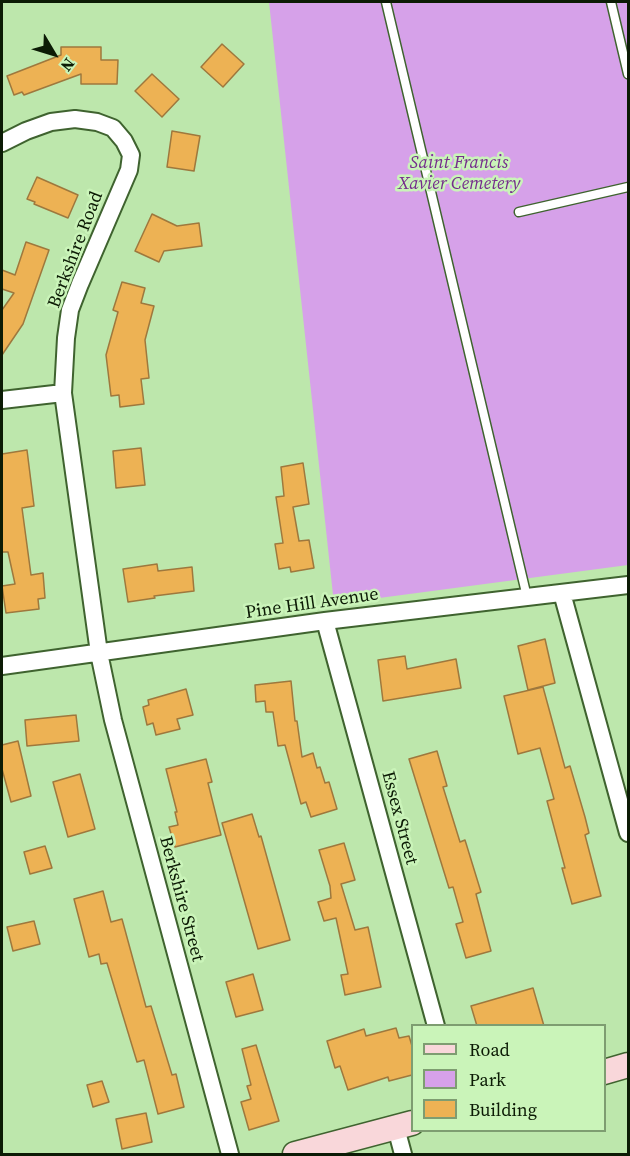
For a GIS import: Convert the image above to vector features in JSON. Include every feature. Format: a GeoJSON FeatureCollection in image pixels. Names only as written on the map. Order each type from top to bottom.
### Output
{"type":"FeatureCollection","features":[{"type":"Feature","properties":{"kind":"main road"},"geometry":{"type":"LineString","coordinates":[[606,1071],[628,1065]]}},
{"type":"Feature","properties":{"kind":"main road"},"geometry":{"type":"LineString","coordinates":[[295,1155],[404,1126]]}},
{"type":"Feature","properties":{"kind":"street","name":"Berkshire Road"},"geometry":{"type":"LineString","coordinates":[[2,143],[26,130],[51,122],[75,119],[97,122],[113,128],[124,141],[131,155],[129,170],[70,310],[66,338],[63,393],[99,653]]}},
{"type":"Feature","properties":{"kind":"street"},"geometry":{"type":"LineString","coordinates":[[2,400],[63,393]]}},
{"type":"Feature","properties":{"kind":"street","name":"Pine Hill Avenue"},"geometry":{"type":"LineString","coordinates":[[2,666],[325,621],[628,585]]}},
{"type":"Feature","properties":{"kind":"street"},"geometry":{"type":"LineString","coordinates":[[562,593],[628,833]]}},
{"type":"Feature","properties":{"kind":"street","name":"Essex Street"},"geometry":{"type":"LineString","coordinates":[[325,621],[435,1024]]}},
{"type":"Feature","properties":{"kind":"street","name":"Berkshire Street"},"geometry":{"type":"LineString","coordinates":[[99,653],[124,768],[230,1155]]}},
{"type":"Feature","properties":{"kind":"street"},"geometry":{"type":"LineString","coordinates":[[403,1155],[404,1126]]}},
{"type":"Feature","properties":{"kind":"lane"},"geometry":{"type":"LineString","coordinates":[[386,2],[527,597]]}},
{"type":"Feature","properties":{"kind":"lane"},"geometry":{"type":"LineString","coordinates":[[611,2],[628,75]]}},
{"type":"Feature","properties":{"kind":"lane"},"geometry":{"type":"LineString","coordinates":[[519,212],[628,187]]}},
{"type":"Feature","properties":{"kind":"green space","name":"Saint Francis Xavier Cemetery"},"geometry":{"type":"Polygon","coordinates":[[[269,2],[628,2],[628,565],[334,604],[269,2]]]}},
{"type":"Feature","properties":{"kind":"building"},"geometry":{"type":"Polygon","coordinates":[[[222,44],[244,64],[223,87],[201,67],[222,44]]]}},
{"type":"Feature","properties":{"kind":"building"},"geometry":{"type":"Polygon","coordinates":[[[61,47],[101,47],[101,60],[118,60],[117,84],[81,84],[81,74],[24,95],[22,92],[14,95],[7,76],[61,55],[61,47]]]}},
{"type":"Feature","properties":{"kind":"building"},"geometry":{"type":"Polygon","coordinates":[[[152,74],[179,99],[162,117],[135,91],[152,74]]]}},
{"type":"Feature","properties":{"kind":"building"},"geometry":{"type":"Polygon","coordinates":[[[172,131],[200,136],[194,171],[167,167],[172,131]]]}},
{"type":"Feature","properties":{"kind":"building"},"geometry":{"type":"Polygon","coordinates":[[[37,177],[78,195],[68,218],[27,199],[37,177]]]}},
{"type":"Feature","properties":{"kind":"building"},"geometry":{"type":"Polygon","coordinates":[[[152,214],[177,226],[199,223],[202,246],[164,251],[159,262],[135,251],[152,214]]]}},
{"type":"Feature","properties":{"kind":"building"},"geometry":{"type":"Polygon","coordinates":[[[26,242],[49,250],[23,324],[2,355],[2,310],[14,293],[2,289],[2,270],[15,275],[26,242]]]}},
{"type":"Feature","properties":{"kind":"building"},"geometry":{"type":"Polygon","coordinates":[[[122,282],[145,288],[141,303],[154,306],[145,340],[149,378],[141,379],[144,404],[120,407],[119,395],[111,396],[106,355],[118,312],[113,310],[122,282]]]}},
{"type":"Feature","properties":{"kind":"building"},"geometry":{"type":"Polygon","coordinates":[[[141,448],[145,485],[116,488],[113,451],[141,448]]]}},
{"type":"Feature","properties":{"kind":"building"},"geometry":{"type":"Polygon","coordinates":[[[27,450],[34,506],[22,508],[31,575],[43,573],[45,598],[38,599],[39,609],[6,613],[2,586],[15,584],[8,552],[2,552],[2,454],[27,450]]]}},
{"type":"Feature","properties":{"kind":"building"},"geometry":{"type":"Polygon","coordinates":[[[303,463],[309,504],[293,507],[299,541],[309,540],[314,568],[291,572],[290,567],[279,569],[275,544],[283,543],[276,497],[284,496],[281,467],[303,463]]]}},
{"type":"Feature","properties":{"kind":"building"},"geometry":{"type":"Polygon","coordinates":[[[157,564],[158,571],[192,567],[194,591],[128,602],[123,569],[157,564]]]}},
{"type":"Feature","properties":{"kind":"building"},"geometry":{"type":"Polygon","coordinates":[[[545,639],[555,683],[528,690],[518,646],[545,639]]]}},
{"type":"Feature","properties":{"kind":"building"},"geometry":{"type":"Polygon","coordinates":[[[405,656],[407,669],[456,659],[461,688],[383,701],[378,660],[405,656]]]}},
{"type":"Feature","properties":{"kind":"building"},"geometry":{"type":"Polygon","coordinates":[[[291,681],[302,757],[313,753],[317,768],[320,767],[325,783],[329,782],[337,809],[311,817],[306,802],[301,804],[285,745],[278,746],[273,712],[266,712],[265,701],[256,702],[255,685],[291,681]]]}},
{"type":"Feature","properties":{"kind":"building"},"geometry":{"type":"Polygon","coordinates":[[[543,687],[565,768],[570,766],[585,817],[589,833],[585,835],[601,896],[572,904],[547,801],[554,799],[540,748],[518,754],[504,696],[543,687]]]}},
{"type":"Feature","properties":{"kind":"building"},"geometry":{"type":"Polygon","coordinates":[[[186,689],[193,715],[177,719],[180,729],[156,735],[153,723],[147,725],[143,707],[149,705],[148,700],[186,689]]]}},
{"type":"Feature","properties":{"kind":"building"},"geometry":{"type":"Polygon","coordinates":[[[76,715],[79,741],[27,746],[25,720],[76,715]]]}},
{"type":"Feature","properties":{"kind":"building"},"geometry":{"type":"Polygon","coordinates":[[[18,741],[31,796],[11,802],[2,769],[2,745],[18,741]]]}},
{"type":"Feature","properties":{"kind":"building"},"geometry":{"type":"Polygon","coordinates":[[[437,751],[447,786],[443,787],[460,842],[465,840],[481,892],[476,894],[491,951],[466,958],[456,924],[463,922],[453,887],[449,888],[409,759],[437,751]]]}},
{"type":"Feature","properties":{"kind":"building"},"geometry":{"type":"Polygon","coordinates":[[[206,759],[212,782],[208,783],[221,835],[175,847],[169,827],[178,825],[175,812],[177,812],[166,769],[206,759]]]}},
{"type":"Feature","properties":{"kind":"building"},"geometry":{"type":"Polygon","coordinates":[[[80,774],[95,829],[68,837],[53,782],[80,774]]]}},
{"type":"Feature","properties":{"kind":"building"},"geometry":{"type":"Polygon","coordinates":[[[252,814],[259,837],[261,836],[290,940],[258,949],[222,823],[252,814]]]}},
{"type":"Feature","properties":{"kind":"building"},"geometry":{"type":"Polygon","coordinates":[[[344,843],[355,880],[341,884],[355,930],[368,927],[381,987],[345,995],[341,975],[348,974],[336,918],[324,921],[318,902],[331,898],[330,886],[319,850],[344,843]]]}},
{"type":"Feature","properties":{"kind":"building"},"geometry":{"type":"Polygon","coordinates":[[[45,846],[52,868],[30,874],[24,852],[45,846]]]}},
{"type":"Feature","properties":{"kind":"building"},"geometry":{"type":"Polygon","coordinates":[[[103,891],[111,922],[122,919],[146,1007],[151,1006],[172,1075],[176,1074],[184,1107],[158,1114],[144,1060],[137,1062],[107,963],[101,964],[99,954],[89,957],[74,899],[103,891]]]}},
{"type":"Feature","properties":{"kind":"building"},"geometry":{"type":"Polygon","coordinates":[[[34,921],[40,944],[13,951],[7,927],[34,921]]]}},
{"type":"Feature","properties":{"kind":"building"},"geometry":{"type":"Polygon","coordinates":[[[253,974],[263,1010],[236,1017],[226,982],[253,974]]]}},
{"type":"Feature","properties":{"kind":"building"},"geometry":{"type":"Polygon","coordinates":[[[533,988],[543,1024],[476,1024],[471,1006],[533,988]]]}},
{"type":"Feature","properties":{"kind":"building"},"geometry":{"type":"Polygon","coordinates":[[[396,1028],[399,1038],[409,1036],[411,1075],[389,1081],[388,1077],[348,1090],[340,1066],[335,1068],[327,1041],[364,1029],[366,1036],[396,1028]]]}},
{"type":"Feature","properties":{"kind":"building"},"geometry":{"type":"Polygon","coordinates":[[[256,1045],[279,1121],[249,1130],[241,1102],[251,1099],[247,1086],[251,1085],[242,1049],[256,1045]]]}},
{"type":"Feature","properties":{"kind":"building"},"geometry":{"type":"Polygon","coordinates":[[[102,1081],[109,1102],[93,1107],[87,1085],[102,1081]]]}},
{"type":"Feature","properties":{"kind":"building"},"geometry":{"type":"Polygon","coordinates":[[[146,1113],[152,1142],[122,1149],[116,1119],[146,1113]]]}}]}
